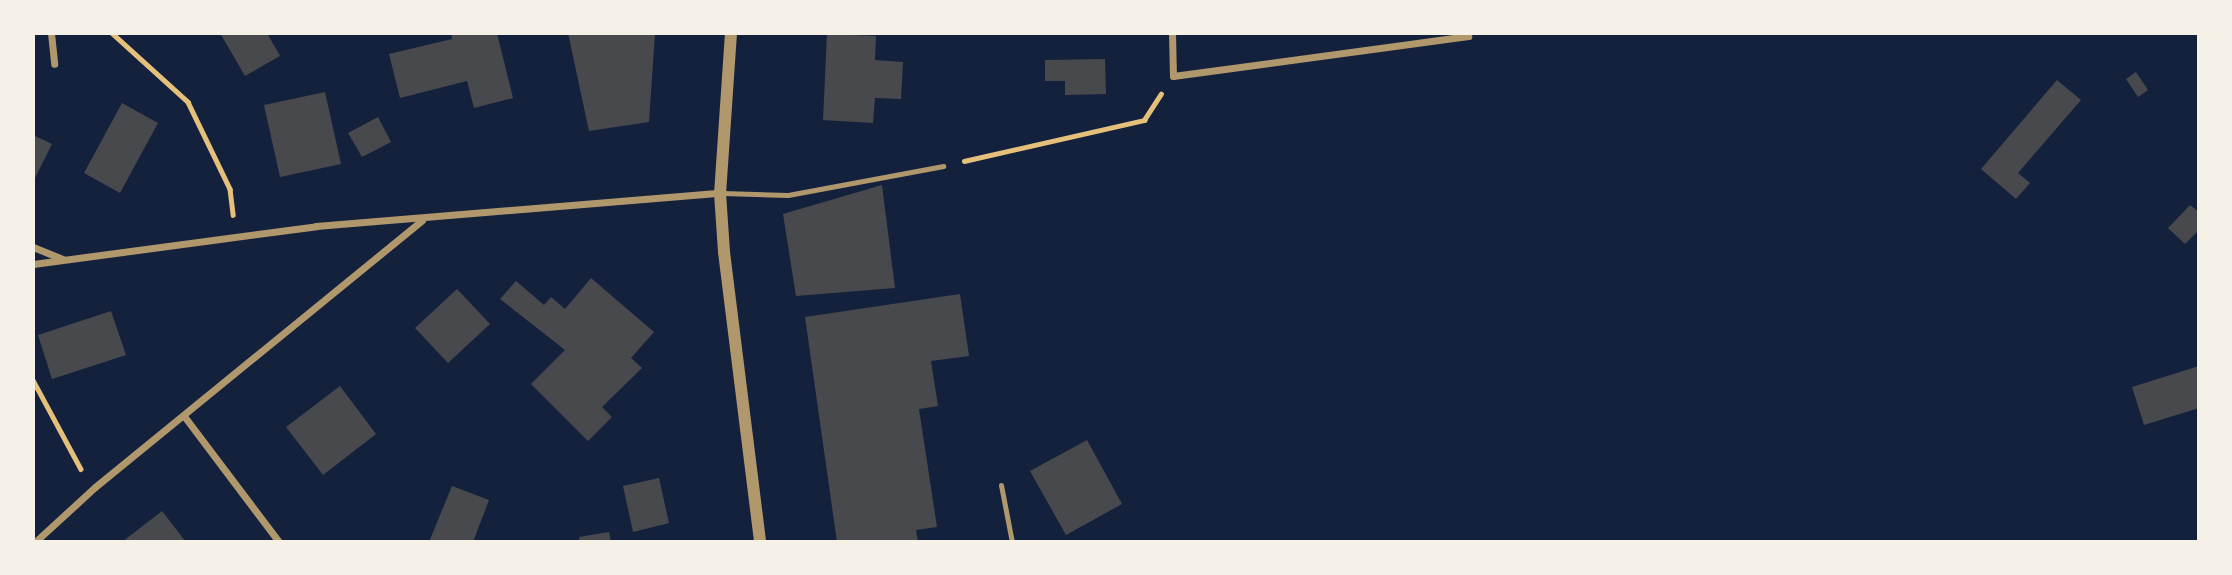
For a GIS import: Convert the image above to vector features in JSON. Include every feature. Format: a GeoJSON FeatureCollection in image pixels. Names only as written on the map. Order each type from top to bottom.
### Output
{"type":"FeatureCollection","features":[{"type":"Feature","properties":{"kind":"street"},"geometry":{"type":"LineString","coordinates":[[51,33],[54,64]]}},
{"type":"Feature","properties":{"kind":"street"},"geometry":{"type":"LineString","coordinates":[[731,33],[720,193],[724,252],[760,542]]}},
{"type":"Feature","properties":{"kind":"street"},"geometry":{"type":"LineString","coordinates":[[1172,33],[1173,76],[1468,35]]}},
{"type":"Feature","properties":{"kind":"street"},"geometry":{"type":"LineString","coordinates":[[33,264],[316,226],[423,219],[522,207],[720,193]]}},
{"type":"Feature","properties":{"kind":"street"},"geometry":{"type":"LineString","coordinates":[[35,542],[95,487],[423,219]]}},
{"type":"Feature","properties":{"kind":"street"},"geometry":{"type":"LineString","coordinates":[[33,247],[64,259]]}},
{"type":"Feature","properties":{"kind":"street"},"geometry":{"type":"LineString","coordinates":[[184,416],[279,542]]}},
{"type":"Feature","properties":{"kind":"lane"},"geometry":{"type":"LineString","coordinates":[[720,193],[788,195],[943,166]]}},
{"type":"Feature","properties":{"kind":"lane"},"geometry":{"type":"LineString","coordinates":[[1001,485],[1012,542]]}},
{"type":"Feature","properties":{"kind":"path"},"geometry":{"type":"LineString","coordinates":[[112,33],[188,102],[230,189],[236,236]]}},
{"type":"Feature","properties":{"kind":"path"},"geometry":{"type":"LineString","coordinates":[[943,166],[1144,120],[1173,76]]}},
{"type":"Feature","properties":{"kind":"path"},"geometry":{"type":"LineString","coordinates":[[33,380],[81,470],[95,487]]}},
{"type":"Feature","properties":{"kind":"building"},"geometry":{"type":"Polygon","coordinates":[[[220,33],[267,33],[280,56],[245,76],[220,33]]]}},
{"type":"Feature","properties":{"kind":"building"},"geometry":{"type":"Polygon","coordinates":[[[451,33],[497,33],[513,98],[474,108],[467,81],[400,98],[389,54],[452,39],[451,33]]]}},
{"type":"Feature","properties":{"kind":"building"},"geometry":{"type":"Polygon","coordinates":[[[568,33],[655,33],[649,122],[589,131],[568,33]]]}},
{"type":"Feature","properties":{"kind":"building"},"geometry":{"type":"Polygon","coordinates":[[[827,34],[876,36],[875,60],[903,62],[901,99],[875,98],[873,123],[823,120],[827,34]]]}},
{"type":"Feature","properties":{"kind":"building"},"geometry":{"type":"Polygon","coordinates":[[[1105,59],[1106,94],[1065,95],[1065,81],[1045,81],[1045,60],[1105,59]]]}},
{"type":"Feature","properties":{"kind":"building"},"geometry":{"type":"Polygon","coordinates":[[[2136,72],[2148,90],[2138,97],[2126,79],[2136,72]]]}},
{"type":"Feature","properties":{"kind":"building"},"geometry":{"type":"Polygon","coordinates":[[[2057,80],[2081,100],[2018,173],[2030,183],[2016,199],[1981,169],[2057,80]]]}},
{"type":"Feature","properties":{"kind":"building"},"geometry":{"type":"Polygon","coordinates":[[[325,92],[341,164],[280,177],[264,105],[325,92]]]}},
{"type":"Feature","properties":{"kind":"building"},"geometry":{"type":"Polygon","coordinates":[[[122,103],[158,123],[120,193],[84,173],[122,103]]]}},
{"type":"Feature","properties":{"kind":"building"},"geometry":{"type":"Polygon","coordinates":[[[378,117],[391,142],[362,157],[348,133],[378,117]]]}},
{"type":"Feature","properties":{"kind":"building"},"geometry":{"type":"Polygon","coordinates":[[[33,135],[52,144],[33,182],[33,135]]]}},
{"type":"Feature","properties":{"kind":"building"},"geometry":{"type":"Polygon","coordinates":[[[882,185],[895,288],[796,296],[783,214],[882,185]]]}},
{"type":"Feature","properties":{"kind":"building"},"geometry":{"type":"Polygon","coordinates":[[[2190,205],[2199,212],[2199,230],[2185,244],[2168,228],[2190,205]]]}},
{"type":"Feature","properties":{"kind":"building"},"geometry":{"type":"Polygon","coordinates":[[[591,278],[654,332],[631,358],[642,368],[602,407],[612,417],[588,441],[531,384],[565,350],[500,299],[516,281],[544,305],[551,297],[565,309],[591,278]]]}},
{"type":"Feature","properties":{"kind":"building"},"geometry":{"type":"Polygon","coordinates":[[[457,289],[490,324],[448,363],[415,328],[457,289]]]}},
{"type":"Feature","properties":{"kind":"building"},"geometry":{"type":"Polygon","coordinates":[[[960,294],[969,356],[931,361],[938,406],[919,409],[937,527],[916,530],[918,542],[837,542],[805,317],[960,294]]]}},
{"type":"Feature","properties":{"kind":"building"},"geometry":{"type":"Polygon","coordinates":[[[111,311],[126,355],[52,379],[38,335],[111,311]]]}},
{"type":"Feature","properties":{"kind":"building"},"geometry":{"type":"Polygon","coordinates":[[[2199,366],[2199,408],[2144,425],[2132,387],[2199,366]]]}},
{"type":"Feature","properties":{"kind":"building"},"geometry":{"type":"Polygon","coordinates":[[[340,386],[376,434],[323,475],[286,427],[340,386]]]}},
{"type":"Feature","properties":{"kind":"building"},"geometry":{"type":"Polygon","coordinates":[[[1087,440],[1122,504],[1066,535],[1030,471],[1087,440]]]}},
{"type":"Feature","properties":{"kind":"building"},"geometry":{"type":"Polygon","coordinates":[[[659,478],[669,523],[633,532],[623,486],[659,478]]]}},
{"type":"Feature","properties":{"kind":"building"},"geometry":{"type":"Polygon","coordinates":[[[452,486],[489,500],[473,542],[429,542],[452,486]]]}},
{"type":"Feature","properties":{"kind":"building"},"geometry":{"type":"Polygon","coordinates":[[[162,511],[186,542],[122,542],[162,511]]]}},
{"type":"Feature","properties":{"kind":"building"},"geometry":{"type":"Polygon","coordinates":[[[609,532],[611,542],[580,542],[579,537],[609,532]]]}}]}
